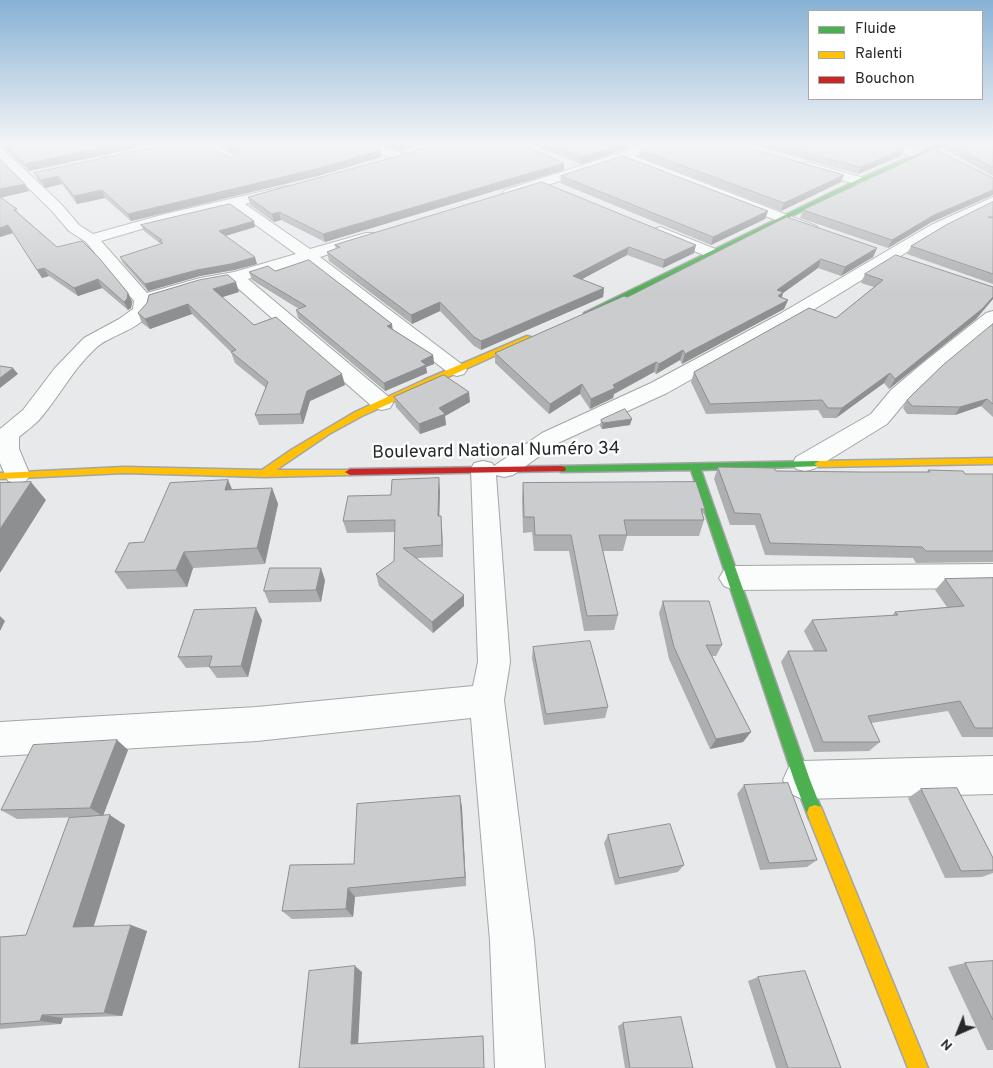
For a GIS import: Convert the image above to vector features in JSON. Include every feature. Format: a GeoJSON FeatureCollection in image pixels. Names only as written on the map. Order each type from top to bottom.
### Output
{"type":"FeatureCollection","features":[{"type":"Feature","properties":{"kind":"street"},"geometry":{"type":"LineString","coordinates":[[41,193],[74,228],[91,239],[144,300]]}},
{"type":"Feature","properties":{"kind":"street"},"geometry":{"type":"LineString","coordinates":[[91,239],[165,218],[276,193]]}},
{"type":"Feature","properties":{"kind":"street"},"geometry":{"type":"LineString","coordinates":[[495,197],[509,193]]}},
{"type":"Feature","properties":{"kind":"street"},"geometry":{"type":"LineString","coordinates":[[716,193],[824,234]]}},
{"type":"Feature","properties":{"kind":"street"},"geometry":{"type":"LineString","coordinates":[[581,316],[836,193]]}},
{"type":"Feature","properties":{"kind":"street"},"geometry":{"type":"LineString","coordinates":[[520,1068],[512,941],[487,700],[494,662],[493,469],[550,438],[659,388],[785,319],[883,254],[993,201]]}},
{"type":"Feature","properties":{"kind":"street"},"geometry":{"type":"LineString","coordinates":[[235,203],[308,256],[457,370]]}},
{"type":"Feature","properties":{"kind":"street"},"geometry":{"type":"LineString","coordinates":[[650,227],[712,253]]}},
{"type":"Feature","properties":{"kind":"street"},"geometry":{"type":"LineString","coordinates":[[144,300],[200,283],[236,278],[384,231]]}},
{"type":"Feature","properties":{"kind":"street"},"geometry":{"type":"LineString","coordinates":[[883,254],[910,263]]}},
{"type":"Feature","properties":{"kind":"street"},"geometry":{"type":"LineString","coordinates":[[236,278],[382,403]]}},
{"type":"Feature","properties":{"kind":"street"},"geometry":{"type":"LineString","coordinates":[[9,476],[7,435],[31,415],[62,372],[91,342],[126,323],[142,311],[144,300]]}},
{"type":"Feature","properties":{"kind":"street"},"geometry":{"type":"LineString","coordinates":[[805,463],[879,419],[899,395],[917,378],[993,318]]}},
{"type":"Feature","properties":{"kind":"street"},"geometry":{"type":"LineString","coordinates":[[264,474],[293,451],[382,403],[537,335]]}},
{"type":"Feature","properties":{"kind":"street","name":"Boulevard National Numéro 34"},"geometry":{"type":"LineString","coordinates":[[9,476],[124,470],[264,474],[993,461]]}},
{"type":"Feature","properties":{"kind":"street"},"geometry":{"type":"LineString","coordinates":[[695,466],[802,780],[918,1068]]}},
{"type":"Feature","properties":{"kind":"street"},"geometry":{"type":"LineString","coordinates":[[734,578],[993,576]]}},
{"type":"Feature","properties":{"kind":"street"},"geometry":{"type":"LineString","coordinates":[[0,739],[256,724],[487,700]]}},
{"type":"Feature","properties":{"kind":"street"},"geometry":{"type":"LineString","coordinates":[[802,780],[993,775]]}},
{"type":"Feature","properties":{"kind":"building"},"geometry":{"type":"Polygon","coordinates":[[[71,193],[89,193],[74,196],[71,193]]]}},
{"type":"Feature","properties":{"kind":"building"},"geometry":{"type":"Polygon","coordinates":[[[105,193],[216,193],[128,214],[105,193]]]}},
{"type":"Feature","properties":{"kind":"building"},"geometry":{"type":"Polygon","coordinates":[[[263,193],[463,193],[323,234],[279,212],[272,214],[248,197],[263,193]]]}},
{"type":"Feature","properties":{"kind":"building"},"geometry":{"type":"Polygon","coordinates":[[[506,193],[568,193],[696,245],[664,260],[629,247],[573,276],[604,288],[481,341],[474,337],[440,302],[411,315],[327,252],[340,247],[335,245],[506,193]]]}},
{"type":"Feature","properties":{"kind":"building"},"geometry":{"type":"Polygon","coordinates":[[[603,193],[720,193],[768,211],[713,237],[603,193]]]}},
{"type":"Feature","properties":{"kind":"building"},"geometry":{"type":"Polygon","coordinates":[[[756,193],[806,193],[784,203],[756,193]]]}},
{"type":"Feature","properties":{"kind":"building"},"geometry":{"type":"Polygon","coordinates":[[[840,193],[986,193],[934,215],[892,240],[803,210],[840,193]]]}},
{"type":"Feature","properties":{"kind":"building"},"geometry":{"type":"Polygon","coordinates":[[[0,197],[17,209],[14,210],[57,247],[82,241],[100,259],[128,293],[127,299],[124,302],[98,279],[74,288],[44,268],[37,270],[8,225],[0,228],[0,197]]]}},
{"type":"Feature","properties":{"kind":"building"},"geometry":{"type":"Polygon","coordinates":[[[993,202],[993,217],[988,217],[993,218],[993,274],[911,246],[946,225],[993,202]]]}},
{"type":"Feature","properties":{"kind":"building"},"geometry":{"type":"Polygon","coordinates":[[[230,204],[254,221],[219,231],[255,257],[145,284],[120,257],[163,243],[159,241],[162,240],[141,225],[230,204]]]}},
{"type":"Feature","properties":{"kind":"building"},"geometry":{"type":"Polygon","coordinates":[[[787,217],[877,248],[845,267],[821,259],[777,290],[783,292],[778,296],[788,300],[685,354],[683,350],[659,364],[656,362],[613,385],[615,388],[591,399],[582,384],[550,404],[495,353],[624,296],[627,297],[787,217]]]}},
{"type":"Feature","properties":{"kind":"building"},"geometry":{"type":"Polygon","coordinates":[[[896,255],[993,287],[993,297],[982,309],[895,379],[890,373],[842,408],[828,408],[822,400],[710,404],[694,372],[809,308],[836,318],[883,280],[865,274],[896,255]]]}},
{"type":"Feature","properties":{"kind":"building"},"geometry":{"type":"Polygon","coordinates":[[[309,260],[392,324],[387,326],[433,355],[421,361],[426,365],[384,383],[296,310],[306,306],[249,272],[268,266],[275,271],[309,260]]]}},
{"type":"Feature","properties":{"kind":"building"},"geometry":{"type":"Polygon","coordinates":[[[228,275],[236,282],[213,289],[254,325],[276,317],[342,374],[307,391],[300,414],[255,415],[268,382],[231,352],[236,350],[188,304],[145,319],[138,313],[147,303],[149,295],[199,280],[228,275]]]}},
{"type":"Feature","properties":{"kind":"building"},"geometry":{"type":"Polygon","coordinates":[[[993,324],[993,404],[987,399],[960,407],[912,406],[907,400],[943,365],[993,324]]]}},
{"type":"Feature","properties":{"kind":"building"},"geometry":{"type":"Polygon","coordinates":[[[0,366],[13,368],[0,378],[0,366]]]}},
{"type":"Feature","properties":{"kind":"building"},"geometry":{"type":"Polygon","coordinates":[[[444,375],[469,392],[439,408],[445,414],[419,424],[394,397],[444,375]]]}},
{"type":"Feature","properties":{"kind":"building"},"geometry":{"type":"Polygon","coordinates":[[[625,409],[632,419],[603,423],[601,420],[625,409]]]}},
{"type":"Feature","properties":{"kind":"building"},"geometry":{"type":"Polygon","coordinates":[[[718,467],[774,468],[776,471],[930,472],[928,470],[963,471],[965,474],[993,474],[993,551],[926,551],[922,547],[770,543],[760,514],[735,513],[718,467]]]}},
{"type":"Feature","properties":{"kind":"building"},"geometry":{"type":"Polygon","coordinates":[[[439,478],[438,516],[441,516],[442,545],[403,548],[464,595],[432,622],[376,574],[394,561],[395,520],[343,521],[348,496],[391,495],[392,480],[439,478]]]}},
{"type":"Feature","properties":{"kind":"building"},"geometry":{"type":"Polygon","coordinates":[[[228,480],[225,490],[272,488],[257,548],[184,552],[176,570],[115,572],[129,543],[144,542],[170,483],[228,480]]]}},
{"type":"Feature","properties":{"kind":"building"},"geometry":{"type":"Polygon","coordinates":[[[31,482],[0,529],[0,483],[31,482]]]}},
{"type":"Feature","properties":{"kind":"building"},"geometry":{"type":"Polygon","coordinates":[[[696,482],[705,509],[701,509],[704,520],[624,520],[627,535],[599,535],[618,615],[587,616],[571,535],[535,535],[534,517],[524,517],[523,483],[696,482]]]}},
{"type":"Feature","properties":{"kind":"building"},"geometry":{"type":"Polygon","coordinates":[[[270,568],[321,568],[316,590],[264,591],[270,568]]]}},
{"type":"Feature","properties":{"kind":"building"},"geometry":{"type":"Polygon","coordinates":[[[993,578],[993,728],[975,728],[960,701],[868,716],[880,742],[823,742],[788,651],[827,651],[812,620],[898,615],[895,612],[964,606],[945,579],[993,578]]]}},
{"type":"Feature","properties":{"kind":"building"},"geometry":{"type":"Polygon","coordinates":[[[663,601],[709,601],[722,645],[706,645],[751,732],[716,739],[674,647],[663,601]]]}},
{"type":"Feature","properties":{"kind":"building"},"geometry":{"type":"Polygon","coordinates":[[[256,608],[241,666],[209,667],[212,656],[178,657],[194,610],[256,608]]]}},
{"type":"Feature","properties":{"kind":"building"},"geometry":{"type":"Polygon","coordinates":[[[590,641],[608,707],[546,714],[533,647],[590,641]]]}},
{"type":"Feature","properties":{"kind":"building"},"geometry":{"type":"Polygon","coordinates":[[[117,740],[90,808],[1,810],[33,745],[117,740]]]}},
{"type":"Feature","properties":{"kind":"building"},"geometry":{"type":"Polygon","coordinates":[[[788,783],[817,860],[769,863],[744,785],[788,783]]]}},
{"type":"Feature","properties":{"kind":"building"},"geometry":{"type":"Polygon","coordinates":[[[957,788],[993,858],[993,870],[961,871],[921,789],[957,788]]]}},
{"type":"Feature","properties":{"kind":"building"},"geometry":{"type":"Polygon","coordinates":[[[460,796],[465,877],[348,888],[346,909],[282,911],[290,865],[354,864],[357,804],[460,796]]]}},
{"type":"Feature","properties":{"kind":"building"},"geometry":{"type":"Polygon","coordinates":[[[110,815],[73,927],[131,925],[104,1013],[42,1015],[40,1021],[0,1024],[0,937],[26,935],[69,818],[110,815]]]}},
{"type":"Feature","properties":{"kind":"building"},"geometry":{"type":"Polygon","coordinates":[[[670,824],[684,865],[619,878],[608,835],[670,824]]]}},
{"type":"Feature","properties":{"kind":"building"},"geometry":{"type":"Polygon","coordinates":[[[993,961],[993,1020],[965,963],[993,961]]]}},
{"type":"Feature","properties":{"kind":"building"},"geometry":{"type":"Polygon","coordinates":[[[355,966],[351,1044],[483,1036],[484,1068],[299,1068],[309,971],[355,966]]]}},
{"type":"Feature","properties":{"kind":"building"},"geometry":{"type":"Polygon","coordinates":[[[805,971],[841,1068],[788,1068],[758,977],[805,971]]]}},
{"type":"Feature","properties":{"kind":"building"},"geometry":{"type":"Polygon","coordinates":[[[681,1017],[693,1068],[630,1068],[623,1023],[681,1017]]]}},
{"type":"Feature","properties":{"kind":"traffic: fast"},"geometry":{"type":"LineString","coordinates":[[588,313],[835,193]]}},
{"type":"Feature","properties":{"kind":"traffic: fast"},"geometry":{"type":"LineString","coordinates":[[561,469],[819,464]]}},
{"type":"Feature","properties":{"kind":"traffic: fast"},"geometry":{"type":"LineString","coordinates":[[695,466],[802,780],[815,813]]}},
{"type":"Feature","properties":{"kind":"traffic: slow"},"geometry":{"type":"LineString","coordinates":[[264,474],[294,452],[359,414],[427,382],[530,338]]}},
{"type":"Feature","properties":{"kind":"traffic: slow"},"geometry":{"type":"LineString","coordinates":[[819,464],[993,461]]}},
{"type":"Feature","properties":{"kind":"traffic: slow"},"geometry":{"type":"LineString","coordinates":[[0,476],[124,470],[264,474],[350,472]]}},
{"type":"Feature","properties":{"kind":"traffic: slow"},"geometry":{"type":"LineString","coordinates":[[815,813],[918,1068]]}},
{"type":"Feature","properties":{"kind":"traffic: jam"},"geometry":{"type":"LineString","coordinates":[[350,472],[561,469]]}}]}
